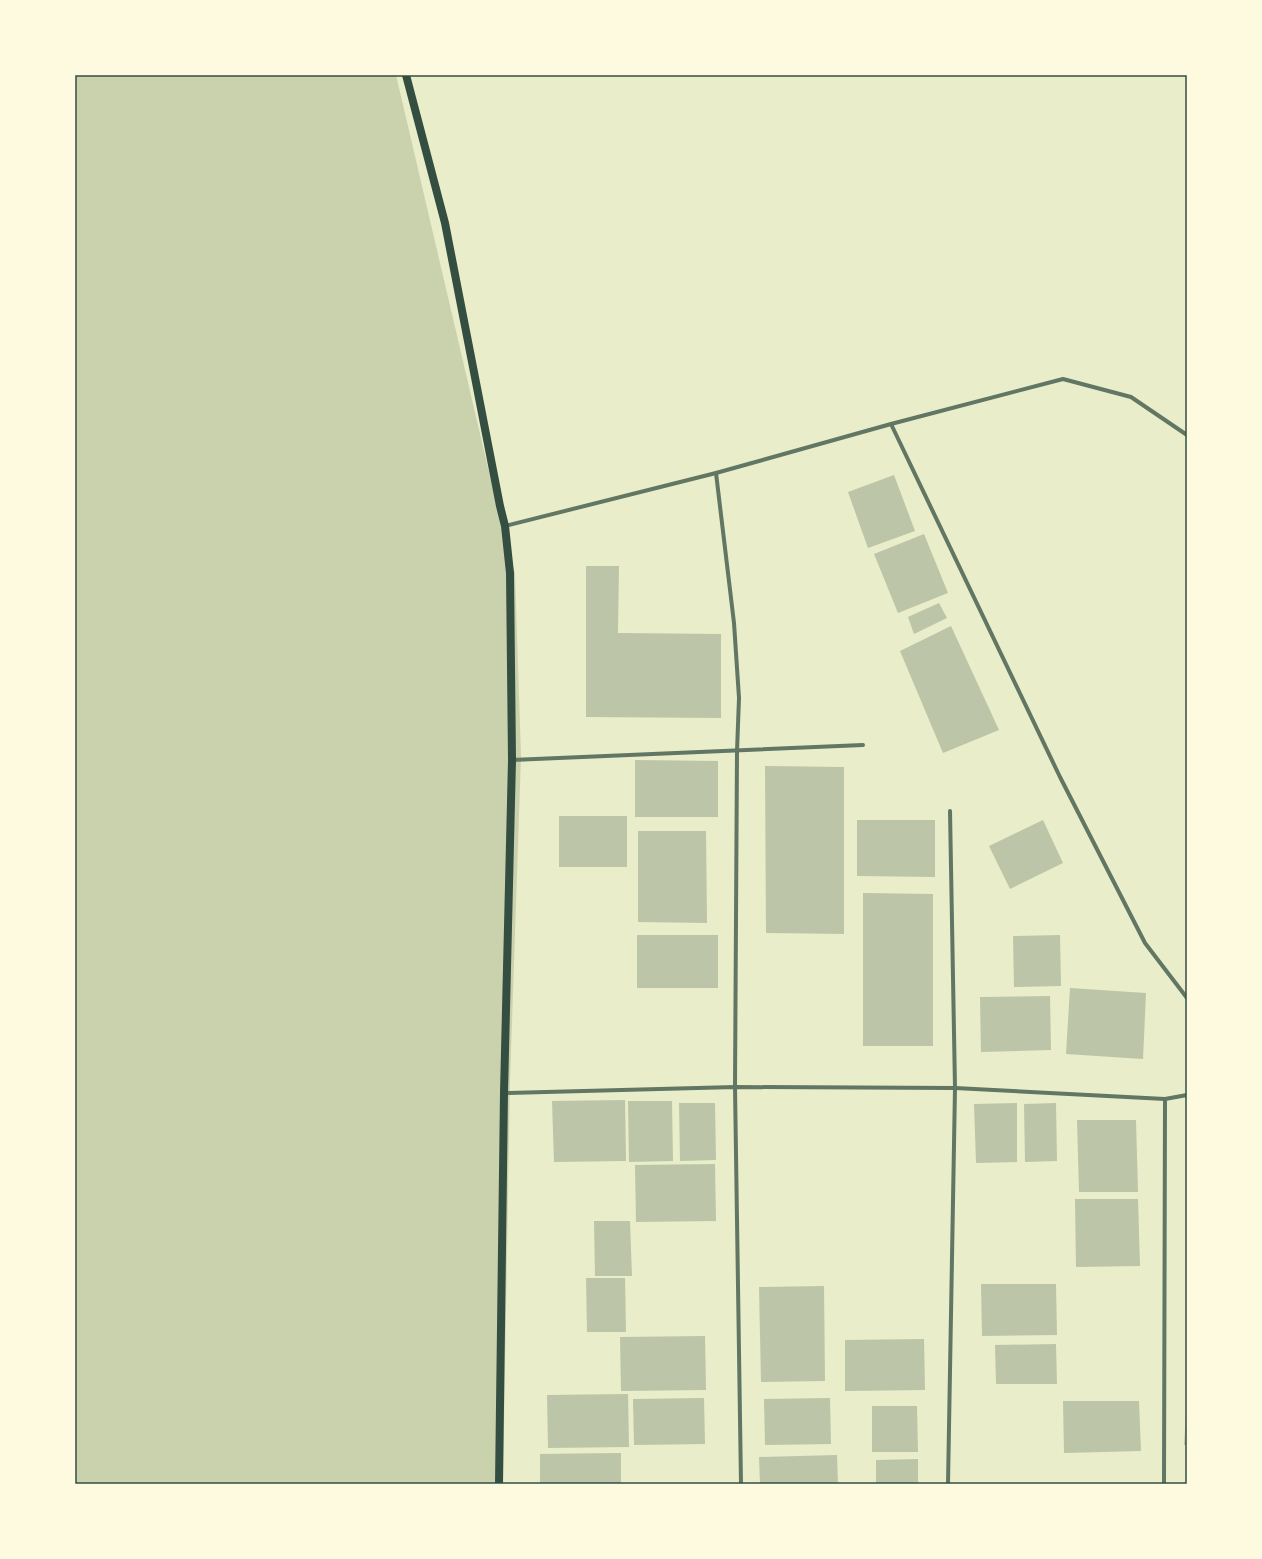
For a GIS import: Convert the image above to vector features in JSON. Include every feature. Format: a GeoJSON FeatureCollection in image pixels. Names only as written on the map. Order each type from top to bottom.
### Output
{"type":"FeatureCollection","features":[{"type":"Feature","properties":{"kind":"main road"},"geometry":{"type":"LineString","coordinates":[[406,75],[445,223],[500,506],[506,526],[510,573],[512,760],[504,1093],[499,1484]]}},
{"type":"Feature","properties":{"kind":"street"},"geometry":{"type":"LineString","coordinates":[[506,526],[716,472],[1063,379],[1131,397],[1187,435]]}},
{"type":"Feature","properties":{"kind":"street"},"geometry":{"type":"LineString","coordinates":[[891,424],[1060,777],[1145,943],[1187,998]]}},
{"type":"Feature","properties":{"kind":"street"},"geometry":{"type":"LineString","coordinates":[[716,472],[734,624],[739,698],[737,752],[735,1087],[740,1484]]}},
{"type":"Feature","properties":{"kind":"street"},"geometry":{"type":"LineString","coordinates":[[512,760],[737,752],[863,745]]}},
{"type":"Feature","properties":{"kind":"street"},"geometry":{"type":"LineString","coordinates":[[948,1484],[955,1088],[950,811]]}},
{"type":"Feature","properties":{"kind":"street"},"geometry":{"type":"LineString","coordinates":[[504,1093],[735,1087],[955,1088],[1165,1099],[1187,1095]]}},
{"type":"Feature","properties":{"kind":"street"},"geometry":{"type":"LineString","coordinates":[[1164,1484],[1165,1099]]}},
{"type":"Feature","properties":{"kind":"green space"},"geometry":{"type":"Polygon","coordinates":[[[75,75],[396,75],[503,532],[515,573],[521,756],[510,1082],[503,1484],[75,1484],[75,75]]]}},
{"type":"Feature","properties":{"kind":"building"},"geometry":{"type":"Polygon","coordinates":[[[894,475],[915,531],[868,548],[848,492],[894,475]]]}},
{"type":"Feature","properties":{"kind":"building"},"geometry":{"type":"Polygon","coordinates":[[[924,534],[948,593],[898,613],[874,554],[924,534]]]}},
{"type":"Feature","properties":{"kind":"building"},"geometry":{"type":"Polygon","coordinates":[[[586,566],[619,566],[618,633],[721,634],[721,718],[586,717],[586,566]]]}},
{"type":"Feature","properties":{"kind":"building"},"geometry":{"type":"Polygon","coordinates":[[[939,603],[947,618],[914,634],[908,617],[939,603]]]}},
{"type":"Feature","properties":{"kind":"building"},"geometry":{"type":"Polygon","coordinates":[[[951,626],[999,730],[943,753],[900,651],[951,626]]]}},
{"type":"Feature","properties":{"kind":"building"},"geometry":{"type":"Polygon","coordinates":[[[635,760],[718,761],[718,817],[635,817],[635,760]]]}},
{"type":"Feature","properties":{"kind":"building"},"geometry":{"type":"Polygon","coordinates":[[[765,766],[844,767],[844,934],[766,933],[765,766]]]}},
{"type":"Feature","properties":{"kind":"building"},"geometry":{"type":"Polygon","coordinates":[[[559,816],[627,816],[627,867],[559,867],[559,816]]]}},
{"type":"Feature","properties":{"kind":"building"},"geometry":{"type":"Polygon","coordinates":[[[857,820],[935,820],[935,877],[857,876],[857,820]]]}},
{"type":"Feature","properties":{"kind":"building"},"geometry":{"type":"Polygon","coordinates":[[[1043,820],[1063,863],[1010,889],[989,846],[1043,820]]]}},
{"type":"Feature","properties":{"kind":"building"},"geometry":{"type":"Polygon","coordinates":[[[638,831],[706,831],[707,923],[638,922],[638,831]]]}},
{"type":"Feature","properties":{"kind":"building"},"geometry":{"type":"Polygon","coordinates":[[[863,893],[933,894],[933,1046],[863,1046],[863,893]]]}},
{"type":"Feature","properties":{"kind":"building"},"geometry":{"type":"Polygon","coordinates":[[[637,935],[718,935],[718,988],[637,988],[637,935]]]}},
{"type":"Feature","properties":{"kind":"building"},"geometry":{"type":"Polygon","coordinates":[[[1060,935],[1061,986],[1014,987],[1013,936],[1060,935]]]}},
{"type":"Feature","properties":{"kind":"building"},"geometry":{"type":"Polygon","coordinates":[[[1070,988],[1146,993],[1143,1059],[1066,1054],[1070,988]]]}},
{"type":"Feature","properties":{"kind":"building"},"geometry":{"type":"Polygon","coordinates":[[[1050,996],[1051,1050],[981,1052],[980,997],[1050,996]]]}},
{"type":"Feature","properties":{"kind":"building"},"geometry":{"type":"Polygon","coordinates":[[[625,1100],[626,1161],[554,1162],[552,1101],[625,1100]]]}},
{"type":"Feature","properties":{"kind":"building"},"geometry":{"type":"Polygon","coordinates":[[[628,1101],[672,1101],[673,1161],[629,1162],[628,1101]]]}},
{"type":"Feature","properties":{"kind":"building"},"geometry":{"type":"Polygon","coordinates":[[[679,1103],[715,1103],[716,1160],[680,1161],[679,1103]]]}},
{"type":"Feature","properties":{"kind":"building"},"geometry":{"type":"Polygon","coordinates":[[[1017,1103],[1017,1162],[976,1163],[974,1104],[1017,1103]]]}},
{"type":"Feature","properties":{"kind":"building"},"geometry":{"type":"Polygon","coordinates":[[[1056,1103],[1057,1161],[1025,1162],[1024,1104],[1056,1103]]]}},
{"type":"Feature","properties":{"kind":"building"},"geometry":{"type":"Polygon","coordinates":[[[1077,1120],[1136,1120],[1138,1192],[1079,1192],[1077,1120]]]}},
{"type":"Feature","properties":{"kind":"building"},"geometry":{"type":"Polygon","coordinates":[[[715,1164],[716,1221],[636,1222],[635,1165],[715,1164]]]}},
{"type":"Feature","properties":{"kind":"building"},"geometry":{"type":"Polygon","coordinates":[[[1075,1199],[1138,1199],[1140,1266],[1076,1267],[1075,1199]]]}},
{"type":"Feature","properties":{"kind":"building"},"geometry":{"type":"Polygon","coordinates":[[[594,1221],[630,1221],[632,1276],[595,1276],[594,1221]]]}},
{"type":"Feature","properties":{"kind":"building"},"geometry":{"type":"Polygon","coordinates":[[[586,1278],[625,1278],[626,1332],[587,1332],[586,1278]]]}},
{"type":"Feature","properties":{"kind":"building"},"geometry":{"type":"Polygon","coordinates":[[[981,1284],[1056,1284],[1057,1335],[982,1336],[981,1284]]]}},
{"type":"Feature","properties":{"kind":"building"},"geometry":{"type":"Polygon","coordinates":[[[824,1286],[825,1381],[761,1382],[759,1287],[824,1286]]]}},
{"type":"Feature","properties":{"kind":"building"},"geometry":{"type":"Polygon","coordinates":[[[705,1336],[706,1390],[621,1391],[620,1337],[705,1336]]]}},
{"type":"Feature","properties":{"kind":"building"},"geometry":{"type":"Polygon","coordinates":[[[924,1339],[925,1390],[845,1391],[845,1340],[924,1339]]]}},
{"type":"Feature","properties":{"kind":"building"},"geometry":{"type":"Polygon","coordinates":[[[1056,1344],[1057,1384],[996,1384],[995,1345],[1056,1344]]]}},
{"type":"Feature","properties":{"kind":"building"},"geometry":{"type":"Polygon","coordinates":[[[628,1394],[629,1447],[548,1448],[547,1395],[628,1394]]]}},
{"type":"Feature","properties":{"kind":"building"},"geometry":{"type":"Polygon","coordinates":[[[704,1398],[705,1444],[634,1445],[633,1399],[704,1398]]]}},
{"type":"Feature","properties":{"kind":"building"},"geometry":{"type":"Polygon","coordinates":[[[830,1398],[831,1444],[765,1445],[764,1399],[830,1398]]]}},
{"type":"Feature","properties":{"kind":"building"},"geometry":{"type":"Polygon","coordinates":[[[1063,1401],[1139,1401],[1141,1451],[1064,1453],[1063,1401]]]}},
{"type":"Feature","properties":{"kind":"building"},"geometry":{"type":"Polygon","coordinates":[[[872,1406],[917,1406],[918,1452],[872,1452],[872,1406]]]}},
{"type":"Feature","properties":{"kind":"building"},"geometry":{"type":"Polygon","coordinates":[[[1186,1416],[1187,1445],[1184,1445],[1186,1416]]]}},
{"type":"Feature","properties":{"kind":"building"},"geometry":{"type":"Polygon","coordinates":[[[621,1453],[621,1484],[540,1484],[540,1454],[621,1453]]]}},
{"type":"Feature","properties":{"kind":"building"},"geometry":{"type":"Polygon","coordinates":[[[837,1455],[838,1484],[760,1484],[759,1457],[837,1455]]]}},
{"type":"Feature","properties":{"kind":"building"},"geometry":{"type":"Polygon","coordinates":[[[918,1459],[918,1484],[876,1484],[876,1460],[918,1459]]]}}]}
